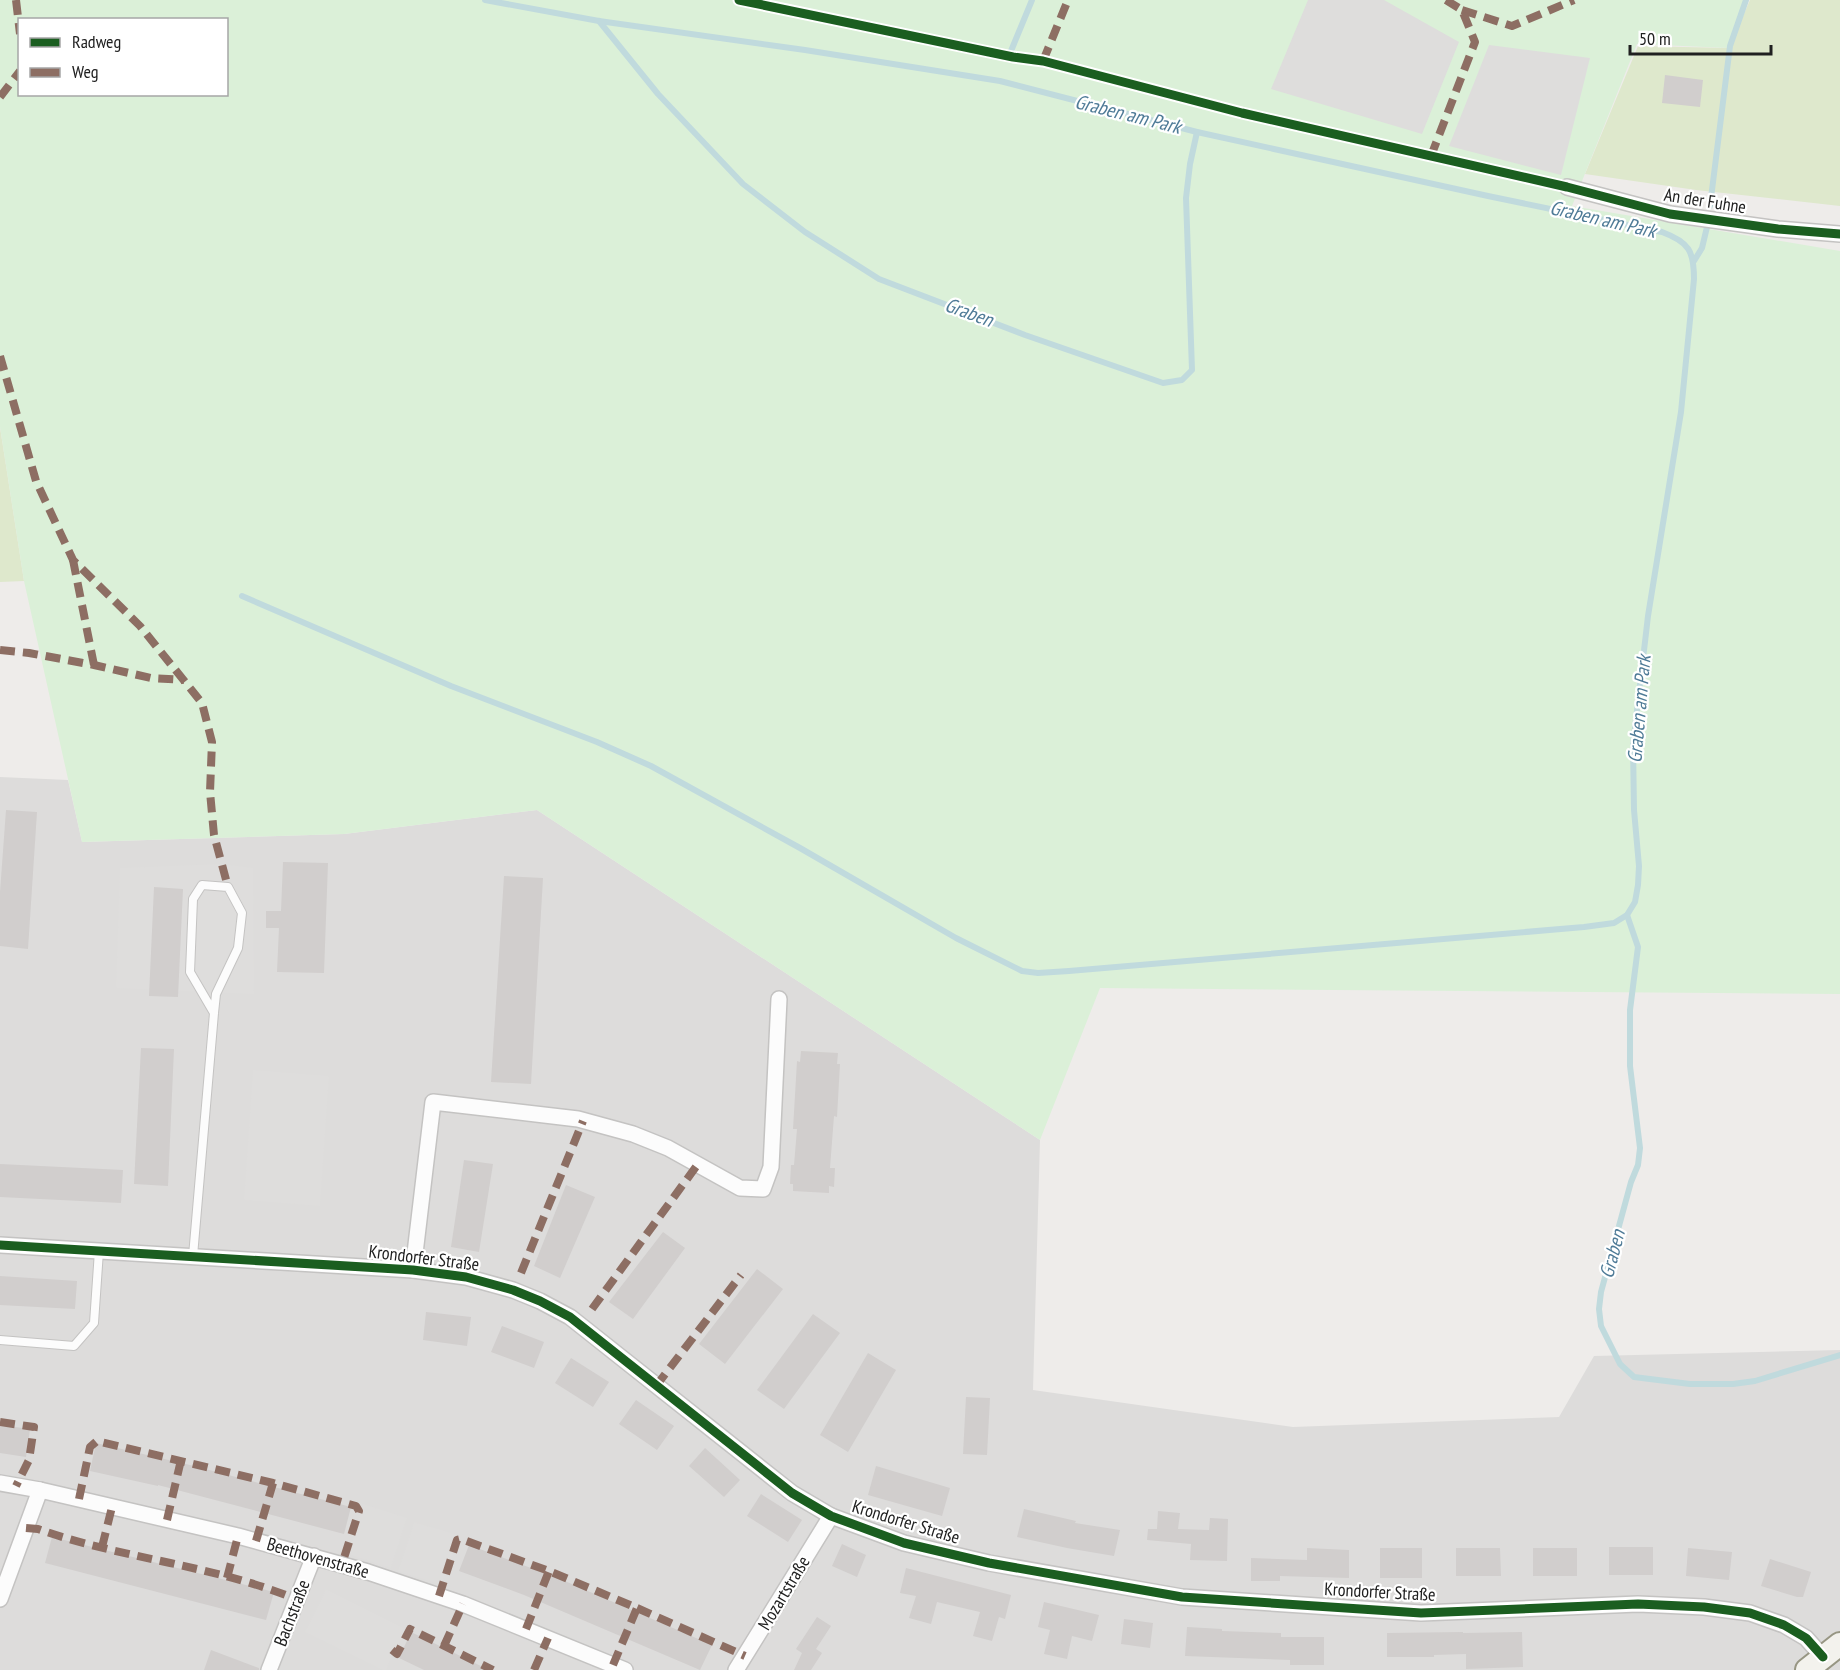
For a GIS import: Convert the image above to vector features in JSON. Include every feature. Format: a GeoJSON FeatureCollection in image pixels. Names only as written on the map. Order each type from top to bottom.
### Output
{"type":"FeatureCollection","features":[{"type":"Feature","properties":{"kind":"street","name":"An der Fuhne"},"geometry":{"type":"LineString","coordinates":[[1567,187],[1670,214],[1778,229],[1840,234]]}},
{"type":"Feature","properties":{"kind":"street","name":"Krondorfer Straße"},"geometry":{"type":"LineString","coordinates":[[413,1270],[433,1102],[578,1119],[633,1134],[668,1148],[740,1188],[763,1188],[771,1167],[779,999]]}},
{"type":"Feature","properties":{"kind":"street","name":"Krondorfer Straße"},"geometry":{"type":"LineString","coordinates":[[0,1245],[413,1270],[466,1277],[513,1290],[570,1317],[775,1481],[831,1516],[904,1543],[989,1563],[1182,1597],[1421,1613],[1638,1604],[1750,1612],[1796,1631],[1806,1638],[1819,1661]]}},
{"type":"Feature","properties":{"kind":"street","name":"Beethovenstraße"},"geometry":{"type":"LineString","coordinates":[[0,1483],[40,1490],[238,1536],[368,1572],[463,1604],[625,1670]]}},
{"type":"Feature","properties":{"kind":"street"},"geometry":{"type":"LineString","coordinates":[[0,1599],[40,1490]]}},
{"type":"Feature","properties":{"kind":"street","name":"Mozartstraße"},"geometry":{"type":"LineString","coordinates":[[736,1670],[831,1516]]}},
{"type":"Feature","properties":{"kind":"street","name":"Bachstraße"},"geometry":{"type":"LineString","coordinates":[[269,1670],[314,1556]]}},
{"type":"Feature","properties":{"kind":"lane"},"geometry":{"type":"LineString","coordinates":[[192,1256],[216,994],[238,948],[242,913],[228,887],[202,885],[194,899],[190,972],[214,1013]]}},
{"type":"Feature","properties":{"kind":"lane"},"geometry":{"type":"LineString","coordinates":[[0,1340],[74,1346],[94,1323],[99,1251]]}},
{"type":"Feature","properties":{"kind":"shaded area"},"geometry":{"type":"Polygon","coordinates":[[[1308,0],[1384,0],[1459,42],[1422,134],[1271,89],[1308,0]]]}},
{"type":"Feature","properties":{"kind":"shaded area"},"geometry":{"type":"Polygon","coordinates":[[[1489,45],[1590,58],[1561,175],[1449,146],[1489,45]]]}},
{"type":"Feature","properties":{"kind":"shaded area"},"geometry":{"type":"Polygon","coordinates":[[[0,777],[68,780],[82,842],[344,834],[537,810],[1040,1140],[1033,1390],[1293,1427],[1559,1417],[1594,1356],[1840,1350],[1840,1670],[0,1670],[0,777]]]}},
{"type":"Feature","properties":{"kind":"shaded area"},"geometry":{"type":"Polygon","coordinates":[[[221,864],[253,868],[254,994],[116,988],[120,868],[221,864]]]}},
{"type":"Feature","properties":{"kind":"shaded area"},"geometry":{"type":"Polygon","coordinates":[[[253,1070],[329,1076],[320,1206],[244,1200],[253,1070]]]}},
{"type":"Feature","properties":{"kind":"shaded area"},"geometry":{"type":"Polygon","coordinates":[[[363,1504],[407,1518],[391,1568],[348,1554],[363,1504]]]}},
{"type":"Feature","properties":{"kind":"shaded area"},"geometry":{"type":"Polygon","coordinates":[[[414,1522],[458,1535],[442,1585],[398,1571],[414,1522]]]}},
{"type":"Feature","properties":{"kind":"shaded area"},"geometry":{"type":"Polygon","coordinates":[[[326,1589],[406,1629],[386,1670],[305,1632],[326,1589]]]}},
{"type":"Feature","properties":{"kind":"green space"},"geometry":{"type":"Polygon","coordinates":[[[0,0],[1748,0],[1728,48],[1637,44],[1572,206],[1840,251],[1840,994],[1100,988],[1040,1140],[537,810],[344,834],[82,842],[24,581],[0,427],[0,0]]]}},
{"type":"Feature","properties":{"kind":"green space"},"geometry":{"type":"Polygon","coordinates":[[[1750,0],[1840,0],[1840,206],[1696,190],[1585,174],[1638,46],[1729,48],[1750,0]]]}},
{"type":"Feature","properties":{"kind":"green space"},"geometry":{"type":"Polygon","coordinates":[[[0,427],[24,581],[0,582],[0,427]]]}},
{"type":"Feature","properties":{"kind":"building"},"geometry":{"type":"Polygon","coordinates":[[[1665,75],[1703,80],[1700,107],[1662,103],[1665,75]]]}},
{"type":"Feature","properties":{"kind":"building"},"geometry":{"type":"Polygon","coordinates":[[[6,810],[37,812],[28,949],[0,946],[0,892],[6,810]]]}},
{"type":"Feature","properties":{"kind":"building"},"geometry":{"type":"Polygon","coordinates":[[[283,862],[328,863],[324,973],[277,972],[279,928],[266,928],[266,911],[281,911],[283,862]]]}},
{"type":"Feature","properties":{"kind":"building"},"geometry":{"type":"Polygon","coordinates":[[[504,876],[543,878],[531,1084],[491,1082],[504,876]]]}},
{"type":"Feature","properties":{"kind":"building"},"geometry":{"type":"Polygon","coordinates":[[[154,887],[183,889],[178,997],[149,996],[154,887]]]}},
{"type":"Feature","properties":{"kind":"building"},"geometry":{"type":"Polygon","coordinates":[[[141,1048],[174,1049],[168,1186],[134,1184],[141,1048]]]}},
{"type":"Feature","properties":{"kind":"building"},"geometry":{"type":"Polygon","coordinates":[[[801,1051],[838,1053],[837,1064],[840,1064],[837,1117],[834,1116],[830,1168],[835,1168],[834,1187],[829,1186],[829,1193],[793,1191],[793,1184],[790,1184],[797,1129],[793,1129],[797,1061],[800,1062],[801,1051]]]}},
{"type":"Feature","properties":{"kind":"building"},"geometry":{"type":"Polygon","coordinates":[[[464,1160],[493,1164],[479,1252],[451,1247],[464,1160]]]}},
{"type":"Feature","properties":{"kind":"building"},"geometry":{"type":"Polygon","coordinates":[[[0,1164],[123,1170],[121,1203],[0,1197],[0,1164]]]}},
{"type":"Feature","properties":{"kind":"building"},"geometry":{"type":"Polygon","coordinates":[[[566,1185],[595,1197],[560,1278],[534,1266],[566,1185]]]}},
{"type":"Feature","properties":{"kind":"building"},"geometry":{"type":"Polygon","coordinates":[[[663,1232],[685,1248],[633,1319],[609,1302],[663,1232]]]}},
{"type":"Feature","properties":{"kind":"building"},"geometry":{"type":"Polygon","coordinates":[[[757,1269],[783,1289],[725,1364],[699,1344],[757,1269]]]}},
{"type":"Feature","properties":{"kind":"building"},"geometry":{"type":"Polygon","coordinates":[[[0,1276],[77,1281],[75,1309],[0,1305],[0,1276]]]}},
{"type":"Feature","properties":{"kind":"building"},"geometry":{"type":"Polygon","coordinates":[[[426,1312],[471,1317],[467,1346],[423,1340],[426,1312]]]}},
{"type":"Feature","properties":{"kind":"building"},"geometry":{"type":"Polygon","coordinates":[[[813,1314],[840,1333],[784,1409],[757,1390],[813,1314]]]}},
{"type":"Feature","properties":{"kind":"building"},"geometry":{"type":"Polygon","coordinates":[[[502,1326],[544,1342],[534,1368],[491,1352],[502,1326]]]}},
{"type":"Feature","properties":{"kind":"building"},"geometry":{"type":"Polygon","coordinates":[[[868,1353],[896,1370],[848,1452],[820,1435],[868,1353]]]}},
{"type":"Feature","properties":{"kind":"building"},"geometry":{"type":"Polygon","coordinates":[[[571,1358],[609,1382],[593,1407],[555,1383],[571,1358]]]}},
{"type":"Feature","properties":{"kind":"building"},"geometry":{"type":"Polygon","coordinates":[[[966,1397],[990,1398],[987,1455],[963,1454],[966,1397]]]}},
{"type":"Feature","properties":{"kind":"building"},"geometry":{"type":"Polygon","coordinates":[[[636,1400],[674,1426],[657,1450],[619,1424],[636,1400]]]}},
{"type":"Feature","properties":{"kind":"building"},"geometry":{"type":"Polygon","coordinates":[[[0,1425],[30,1429],[26,1457],[0,1453],[0,1425]]]}},
{"type":"Feature","properties":{"kind":"building"},"geometry":{"type":"Polygon","coordinates":[[[96,1443],[351,1507],[344,1534],[158,1485],[90,1471],[96,1443]]]}},
{"type":"Feature","properties":{"kind":"building"},"geometry":{"type":"Polygon","coordinates":[[[705,1448],[740,1480],[724,1497],[689,1466],[705,1448]]]}},
{"type":"Feature","properties":{"kind":"building"},"geometry":{"type":"Polygon","coordinates":[[[876,1466],[950,1488],[942,1516],[868,1495],[876,1466]]]}},
{"type":"Feature","properties":{"kind":"building"},"geometry":{"type":"Polygon","coordinates":[[[761,1494],[802,1520],[788,1542],[747,1516],[761,1494]]]}},
{"type":"Feature","properties":{"kind":"building"},"geometry":{"type":"Polygon","coordinates":[[[1024,1509],[1076,1521],[1075,1523],[1120,1530],[1114,1556],[1017,1537],[1024,1509]]]}},
{"type":"Feature","properties":{"kind":"building"},"geometry":{"type":"Polygon","coordinates":[[[1158,1511],[1180,1513],[1178,1529],[1209,1530],[1210,1518],[1228,1519],[1227,1561],[1190,1560],[1191,1544],[1147,1540],[1148,1529],[1157,1529],[1158,1511]]]}},
{"type":"Feature","properties":{"kind":"building"},"geometry":{"type":"Polygon","coordinates":[[[52,1537],[274,1592],[266,1620],[45,1563],[52,1537]]]}},
{"type":"Feature","properties":{"kind":"building"},"geometry":{"type":"Polygon","coordinates":[[[842,1544],[866,1555],[857,1577],[832,1566],[842,1544]]]}},
{"type":"Feature","properties":{"kind":"building"},"geometry":{"type":"Polygon","coordinates":[[[469,1545],[558,1578],[712,1645],[700,1670],[524,1595],[459,1571],[469,1545]]]}},
{"type":"Feature","properties":{"kind":"building"},"geometry":{"type":"Polygon","coordinates":[[[1609,1547],[1653,1547],[1653,1575],[1609,1575],[1609,1547]]]}},
{"type":"Feature","properties":{"kind":"building"},"geometry":{"type":"Polygon","coordinates":[[[1307,1548],[1349,1550],[1349,1578],[1280,1576],[1280,1581],[1251,1581],[1251,1558],[1307,1560],[1307,1548]]]}},
{"type":"Feature","properties":{"kind":"building"},"geometry":{"type":"Polygon","coordinates":[[[1380,1548],[1422,1548],[1422,1578],[1380,1578],[1380,1548]]]}},
{"type":"Feature","properties":{"kind":"building"},"geometry":{"type":"Polygon","coordinates":[[[1456,1548],[1500,1548],[1501,1576],[1456,1576],[1456,1548]]]}},
{"type":"Feature","properties":{"kind":"building"},"geometry":{"type":"Polygon","coordinates":[[[1533,1548],[1577,1548],[1577,1576],[1533,1576],[1533,1548]]]}},
{"type":"Feature","properties":{"kind":"building"},"geometry":{"type":"Polygon","coordinates":[[[1688,1548],[1732,1552],[1729,1580],[1686,1576],[1688,1548]]]}},
{"type":"Feature","properties":{"kind":"building"},"geometry":{"type":"Polygon","coordinates":[[[1770,1559],[1811,1572],[1803,1597],[1761,1586],[1770,1559]]]}},
{"type":"Feature","properties":{"kind":"building"},"geometry":{"type":"Polygon","coordinates":[[[906,1568],[1011,1595],[1005,1619],[999,1617],[992,1641],[973,1636],[980,1612],[937,1602],[931,1624],[909,1618],[916,1596],[900,1593],[906,1568]]]}},
{"type":"Feature","properties":{"kind":"building"},"geometry":{"type":"Polygon","coordinates":[[[1044,1602],[1099,1615],[1092,1641],[1072,1636],[1067,1659],[1044,1654],[1050,1630],[1038,1627],[1044,1602]]]}},
{"type":"Feature","properties":{"kind":"building"},"geometry":{"type":"Polygon","coordinates":[[[817,1617],[831,1626],[816,1649],[822,1653],[811,1670],[794,1670],[802,1653],[796,1649],[817,1617]]]}},
{"type":"Feature","properties":{"kind":"building"},"geometry":{"type":"Polygon","coordinates":[[[1124,1619],[1153,1623],[1150,1648],[1121,1644],[1124,1619]]]}},
{"type":"Feature","properties":{"kind":"building"},"geometry":{"type":"Polygon","coordinates":[[[1187,1627],[1281,1633],[1281,1637],[1324,1637],[1324,1665],[1290,1665],[1290,1660],[1185,1656],[1187,1627]]]}},
{"type":"Feature","properties":{"kind":"building"},"geometry":{"type":"Polygon","coordinates":[[[411,1632],[489,1670],[424,1670],[399,1658],[411,1632]]]}},
{"type":"Feature","properties":{"kind":"building"},"geometry":{"type":"Polygon","coordinates":[[[1522,1632],[1523,1667],[1466,1669],[1466,1654],[1387,1657],[1387,1633],[1522,1632]]]}},
{"type":"Feature","properties":{"kind":"building"},"geometry":{"type":"Polygon","coordinates":[[[211,1650],[259,1668],[259,1670],[204,1670],[211,1650]]]}},
{"type":"Feature","properties":{"kind":"waterway","name":"Graben am Park"},"geometry":{"type":"LineString","coordinates":[[242,596],[451,686],[597,742],[651,766],[956,938],[1022,971],[1038,973],[1069,971],[1584,927],[1614,923],[1627,915],[1635,902],[1639,866],[1634,810],[1633,745],[1648,616],[1681,412],[1694,279],[1693,261],[1684,244],[1662,232],[1197,132],[1000,81],[805,50],[599,21],[485,0]]}},
{"type":"Feature","properties":{"kind":"waterway","name":"Graben am Park"},"geometry":{"type":"LineString","coordinates":[[1011,51],[1032,0]]}},
{"type":"Feature","properties":{"kind":"waterway"},"geometry":{"type":"LineString","coordinates":[[1710,206],[1730,46],[1746,0]]}},
{"type":"Feature","properties":{"kind":"waterway","name":"Graben"},"geometry":{"type":"LineString","coordinates":[[599,21],[658,94],[743,184],[805,232],[879,279],[1025,335],[1163,383],[1182,380],[1192,370],[1186,198],[1197,132]]}},
{"type":"Feature","properties":{"kind":"waterway"},"geometry":{"type":"LineString","coordinates":[[1694,261],[1702,248],[1707,227]]}},
{"type":"Feature","properties":{"kind":"waterway","name":"Graben"},"geometry":{"type":"LineString","coordinates":[[1627,915],[1638,947],[1630,1010],[1630,1066],[1640,1148],[1638,1165],[1631,1182],[1601,1292],[1599,1309],[1601,1326],[1620,1364],[1634,1377],[1690,1384],[1733,1384],[1755,1381],[1840,1355]]}},
{"type":"Feature","properties":{"kind":"marked path"},"geometry":{"type":"LineString","coordinates":[[16,0],[18,18]]}},
{"type":"Feature","properties":{"kind":"marked path"},"geometry":{"type":"LineString","coordinates":[[1043,61],[1068,0]]}},
{"type":"Feature","properties":{"kind":"marked path"},"geometry":{"type":"LineString","coordinates":[[1431,156],[1475,42],[1462,10],[1446,0]]}},
{"type":"Feature","properties":{"kind":"marked path"},"geometry":{"type":"LineString","coordinates":[[1462,10],[1512,26],[1574,0]]}},
{"type":"Feature","properties":{"kind":"marked path"},"geometry":{"type":"LineString","coordinates":[[0,97],[18,74]]}},
{"type":"Feature","properties":{"kind":"marked path"},"geometry":{"type":"LineString","coordinates":[[0,356],[36,481],[73,560],[140,626],[202,703],[212,742],[210,792],[214,835],[228,887]]}},
{"type":"Feature","properties":{"kind":"marked path"},"geometry":{"type":"LineString","coordinates":[[73,560],[94,665]]}},
{"type":"Feature","properties":{"kind":"marked path"},"geometry":{"type":"LineString","coordinates":[[0,650],[94,665],[151,678],[184,680]]}},
{"type":"Feature","properties":{"kind":"marked path"},"geometry":{"type":"LineString","coordinates":[[521,1273],[583,1121]]}},
{"type":"Feature","properties":{"kind":"marked path"},"geometry":{"type":"LineString","coordinates":[[592,1309],[698,1164]]}},
{"type":"Feature","properties":{"kind":"marked path"},"geometry":{"type":"LineString","coordinates":[[656,1386],[741,1275]]}},
{"type":"Feature","properties":{"kind":"marked path"},"geometry":{"type":"LineString","coordinates":[[0,1422],[34,1427],[29,1460],[16,1486]]}},
{"type":"Feature","properties":{"kind":"marked path"},"geometry":{"type":"LineString","coordinates":[[79,1499],[90,1447],[97,1441],[273,1483],[356,1506],[359,1511],[342,1564]]}},
{"type":"Feature","properties":{"kind":"marked path"},"geometry":{"type":"LineString","coordinates":[[167,1520],[181,1460]]}},
{"type":"Feature","properties":{"kind":"marked path"},"geometry":{"type":"LineString","coordinates":[[256,1541],[273,1483]]}},
{"type":"Feature","properties":{"kind":"marked path"},"geometry":{"type":"LineString","coordinates":[[102,1547],[112,1507]]}},
{"type":"Feature","properties":{"kind":"marked path"},"geometry":{"type":"LineString","coordinates":[[26,1528],[38,1529],[102,1548],[234,1578],[298,1600]]}},
{"type":"Feature","properties":{"kind":"marked path"},"geometry":{"type":"LineString","coordinates":[[227,1578],[238,1536]]}},
{"type":"Feature","properties":{"kind":"marked path"},"geometry":{"type":"LineString","coordinates":[[439,1596],[457,1540],[461,1539],[549,1571],[637,1608],[613,1665]]}},
{"type":"Feature","properties":{"kind":"marked path"},"geometry":{"type":"LineString","coordinates":[[526,1629],[549,1571]]}},
{"type":"Feature","properties":{"kind":"marked path"},"geometry":{"type":"LineString","coordinates":[[444,1646],[463,1604]]}},
{"type":"Feature","properties":{"kind":"marked path"},"geometry":{"type":"LineString","coordinates":[[637,1608],[745,1656]]}},
{"type":"Feature","properties":{"kind":"marked path"},"geometry":{"type":"LineString","coordinates":[[392,1650],[397,1654],[410,1629],[493,1670]]}},
{"type":"Feature","properties":{"kind":"marked path"},"geometry":{"type":"LineString","coordinates":[[534,1670],[548,1638]]}},
{"type":"Feature","properties":{"kind":"cycle path"},"geometry":{"type":"LineString","coordinates":[[739,0],[1013,57],[1043,61],[1242,113],[1567,187],[1670,214],[1778,229],[1840,234]]}},
{"type":"Feature","properties":{"kind":"cycle path"},"geometry":{"type":"LineString","coordinates":[[0,1245],[413,1270],[466,1277],[513,1290],[570,1317],[792,1493],[831,1516],[904,1543],[989,1563],[1182,1597],[1421,1613],[1638,1604],[1704,1607],[1750,1613],[1784,1625],[1806,1638],[1823,1657]]}}]}
